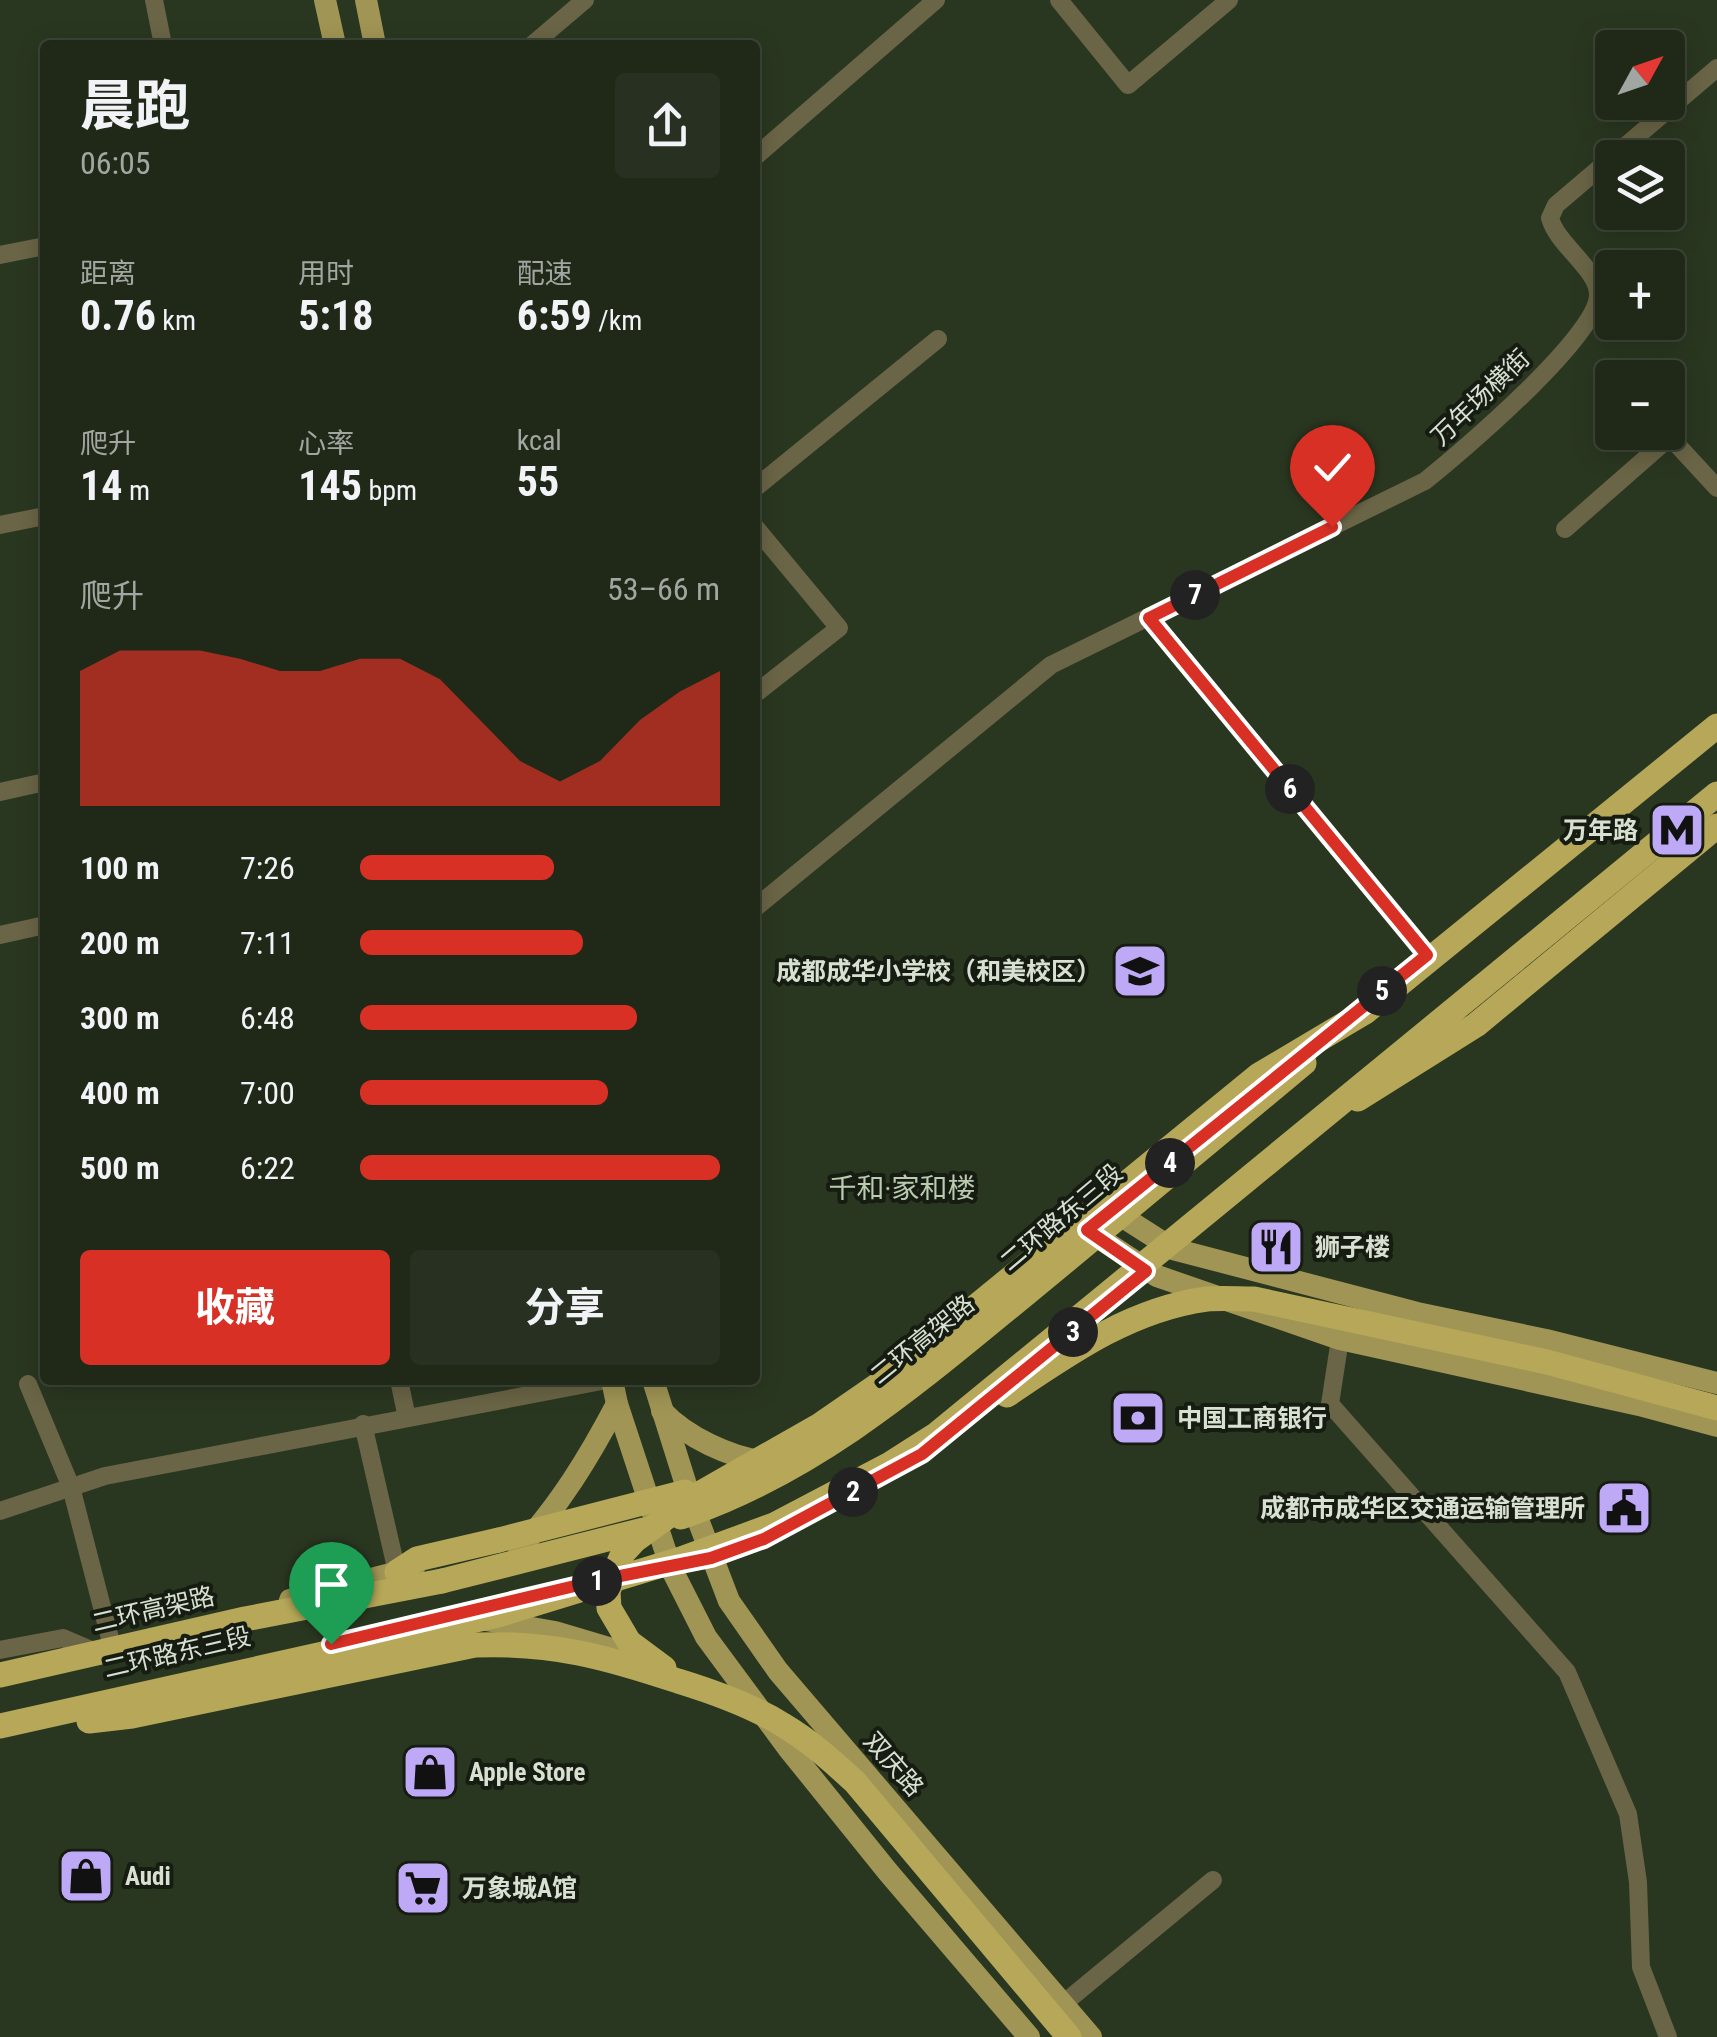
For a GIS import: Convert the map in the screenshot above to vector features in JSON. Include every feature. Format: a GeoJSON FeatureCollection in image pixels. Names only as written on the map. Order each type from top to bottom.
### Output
{"type":"FeatureCollection","features":[{"type":"Feature","properties":{"kind":"highway","name":"二环高架路"},"geometry":{"type":"LineString","coordinates":[[0,1672],[442,1581],[626,1536],[713,1506],[774,1478],[836,1442],[909,1391],[1717,726]]}},
{"type":"Feature","properties":{"kind":"highway"},"geometry":{"type":"LineString","coordinates":[[937,1434],[1717,797]]}},
{"type":"Feature","properties":{"kind":"highway"},"geometry":{"type":"LineString","coordinates":[[1346,1107],[1476,1025],[1717,826]]}},
{"type":"Feature","properties":{"kind":"highway"},"geometry":{"type":"LineString","coordinates":[[1069,2037],[855,1782],[832,1760],[780,1723],[704,1689],[642,1654],[617,1624],[609,1608],[608,1592],[623,1553],[635,1540],[728,1476],[820,1425],[890,1376],[1259,1075],[1365,1012]]}},
{"type":"Feature","properties":{"kind":"highway"},"geometry":{"type":"LineString","coordinates":[[0,1729],[498,1615],[774,1526],[890,1464],[1109,1329],[1166,1309],[1207,1300],[1254,1299],[1296,1306],[1547,1362],[1717,1408]]}},
{"type":"Feature","properties":{"kind":"highway"},"geometry":{"type":"LineString","coordinates":[[397,1572],[417,1559],[509,1544],[667,1499],[728,1476]]}},
{"type":"Feature","properties":{"kind":"highway"},"geometry":{"type":"LineString","coordinates":[[0,1729],[132,1716],[475,1645],[515,1643],[598,1655],[704,1689]]}},
{"type":"Feature","properties":{"kind":"main road"},"geometry":{"type":"LineString","coordinates":[[326,0],[334,40]]}},
{"type":"Feature","properties":{"kind":"main road"},"geometry":{"type":"LineString","coordinates":[[366,0],[374,40]]}},
{"type":"Feature","properties":{"kind":"main road","name":"二环路东三段"},"geometry":{"type":"LineString","coordinates":[[509,1544],[655,1519],[799,1457],[895,1392],[1087,1230],[1717,716]]}},
{"type":"Feature","properties":{"kind":"main road","name":"二环路东三段"},"geometry":{"type":"LineString","coordinates":[[0,1729],[89,1702],[452,1614],[711,1558],[764,1539],[922,1454],[1717,797]]}},
{"type":"Feature","properties":{"kind":"main road"},"geometry":{"type":"LineString","coordinates":[[1112,1210],[1173,1248],[1417,1313],[1546,1340],[1717,1383]]}},
{"type":"Feature","properties":{"kind":"main road"},"geometry":{"type":"LineString","coordinates":[[1087,1230],[1146,1271],[1340,1339],[1717,1426]]}},
{"type":"Feature","properties":{"kind":"main road"},"geometry":{"type":"LineString","coordinates":[[611,1385],[671,1568],[706,1638],[888,1872],[1029,2037]]}},
{"type":"Feature","properties":{"kind":"main road","name":"双庆路"},"geometry":{"type":"LineString","coordinates":[[654,1385],[729,1601],[778,1671],[1091,2037]]}},
{"type":"Feature","properties":{"kind":"main road"},"geometry":{"type":"LineString","coordinates":[[509,1544],[547,1518],[617,1404]]}},
{"type":"Feature","properties":{"kind":"main road"},"geometry":{"type":"LineString","coordinates":[[662,1411],[675,1425],[734,1455],[763,1463],[799,1457]]}},
{"type":"Feature","properties":{"kind":"main road","name":"二环路东三段"},"geometry":{"type":"LineString","coordinates":[[0,1672],[397,1572]]}},
{"type":"Feature","properties":{"kind":"main road"},"geometry":{"type":"LineString","coordinates":[[452,1614],[555,1632],[653,1661],[696,1684],[788,1748]]}},
{"type":"Feature","properties":{"kind":"street"},"geometry":{"type":"LineString","coordinates":[[154,0],[162,40]]}},
{"type":"Feature","properties":{"kind":"street"},"geometry":{"type":"LineString","coordinates":[[538,40],[585,0]]}},
{"type":"Feature","properties":{"kind":"street"},"geometry":{"type":"LineString","coordinates":[[760,153],[936,0]]}},
{"type":"Feature","properties":{"kind":"street"},"geometry":{"type":"LineString","coordinates":[[1059,0],[1128,85],[1230,0]]}},
{"type":"Feature","properties":{"kind":"street","name":"万年场横街"},"geometry":{"type":"LineString","coordinates":[[760,904],[1051,665],[1424,481],[1474,443],[1570,344],[1594,312],[1598,294],[1593,279],[1553,231],[1550,218],[1556,205],[1717,68]]}},
{"type":"Feature","properties":{"kind":"street"},"geometry":{"type":"LineString","coordinates":[[0,255],[40,247]]}},
{"type":"Feature","properties":{"kind":"street"},"geometry":{"type":"LineString","coordinates":[[760,484],[938,339]]}},
{"type":"Feature","properties":{"kind":"street"},"geometry":{"type":"LineString","coordinates":[[1565,528],[1670,437],[1717,488]]}},
{"type":"Feature","properties":{"kind":"street"},"geometry":{"type":"LineString","coordinates":[[0,525],[40,517]]}},
{"type":"Feature","properties":{"kind":"street"},"geometry":{"type":"LineString","coordinates":[[760,533],[839,628],[760,690]]}},
{"type":"Feature","properties":{"kind":"street"},"geometry":{"type":"LineString","coordinates":[[1149,618],[1427,955]]}},
{"type":"Feature","properties":{"kind":"street"},"geometry":{"type":"LineString","coordinates":[[0,792],[40,783]]}},
{"type":"Feature","properties":{"kind":"street"},"geometry":{"type":"LineString","coordinates":[[0,935],[40,926]]}},
{"type":"Feature","properties":{"kind":"street"},"geometry":{"type":"LineString","coordinates":[[1340,1339],[1330,1404],[1567,1672],[1628,1814],[1638,1882],[1642,1967],[1668,2037]]}},
{"type":"Feature","properties":{"kind":"street"},"geometry":{"type":"LineString","coordinates":[[0,1650],[63,1638],[102,1648],[71,1488],[28,1384]]}},
{"type":"Feature","properties":{"kind":"street"},"geometry":{"type":"LineString","coordinates":[[400,1385],[407,1418]]}},
{"type":"Feature","properties":{"kind":"street"},"geometry":{"type":"LineString","coordinates":[[0,1511],[105,1476],[583,1385]]}},
{"type":"Feature","properties":{"kind":"street"},"geometry":{"type":"LineString","coordinates":[[363,1424],[397,1572]]}},
{"type":"Feature","properties":{"kind":"street"},"geometry":{"type":"LineString","coordinates":[[1063,2004],[1212,1880]]}},
{"type":"Feature","properties":{"kind":"place","name":"万年路"},"geometry":{"type":"Point","coordinates":[1677,830]}},
{"type":"Feature","properties":{"kind":"place","name":"成都成华小学校（和美校区）"},"geometry":{"type":"Point","coordinates":[1140,971]}},
{"type":"Feature","properties":{"kind":"place","name":"狮子楼"},"geometry":{"type":"Point","coordinates":[1276,1247]}},
{"type":"Feature","properties":{"kind":"place","name":"中国工商银行"},"geometry":{"type":"Point","coordinates":[1138,1418]}},
{"type":"Feature","properties":{"kind":"place","name":"成都市成华区交通运输管理所"},"geometry":{"type":"Point","coordinates":[1624,1508]}},
{"type":"Feature","properties":{"kind":"place","name":"Apple Store"},"geometry":{"type":"Point","coordinates":[430,1772]}},
{"type":"Feature","properties":{"kind":"place","name":"Audi"},"geometry":{"type":"Point","coordinates":[86,1876]}},
{"type":"Feature","properties":{"kind":"place","name":"万象城A馆"},"geometry":{"type":"Point","coordinates":[423,1888]}},
{"type":"Feature","properties":{"kind":"district","name":"千和·家和楼"},"geometry":{"type":"Point","coordinates":[902,1188]}},
{"type":"Feature","properties":{"kind":"route"},"geometry":{"type":"LineString","coordinates":[[331,1644],[600,1580],[671,1568],[764,1539],[922,1454],[1146,1271],[1087,1230],[1427,955],[1149,618],[1332,527]]}}]}
